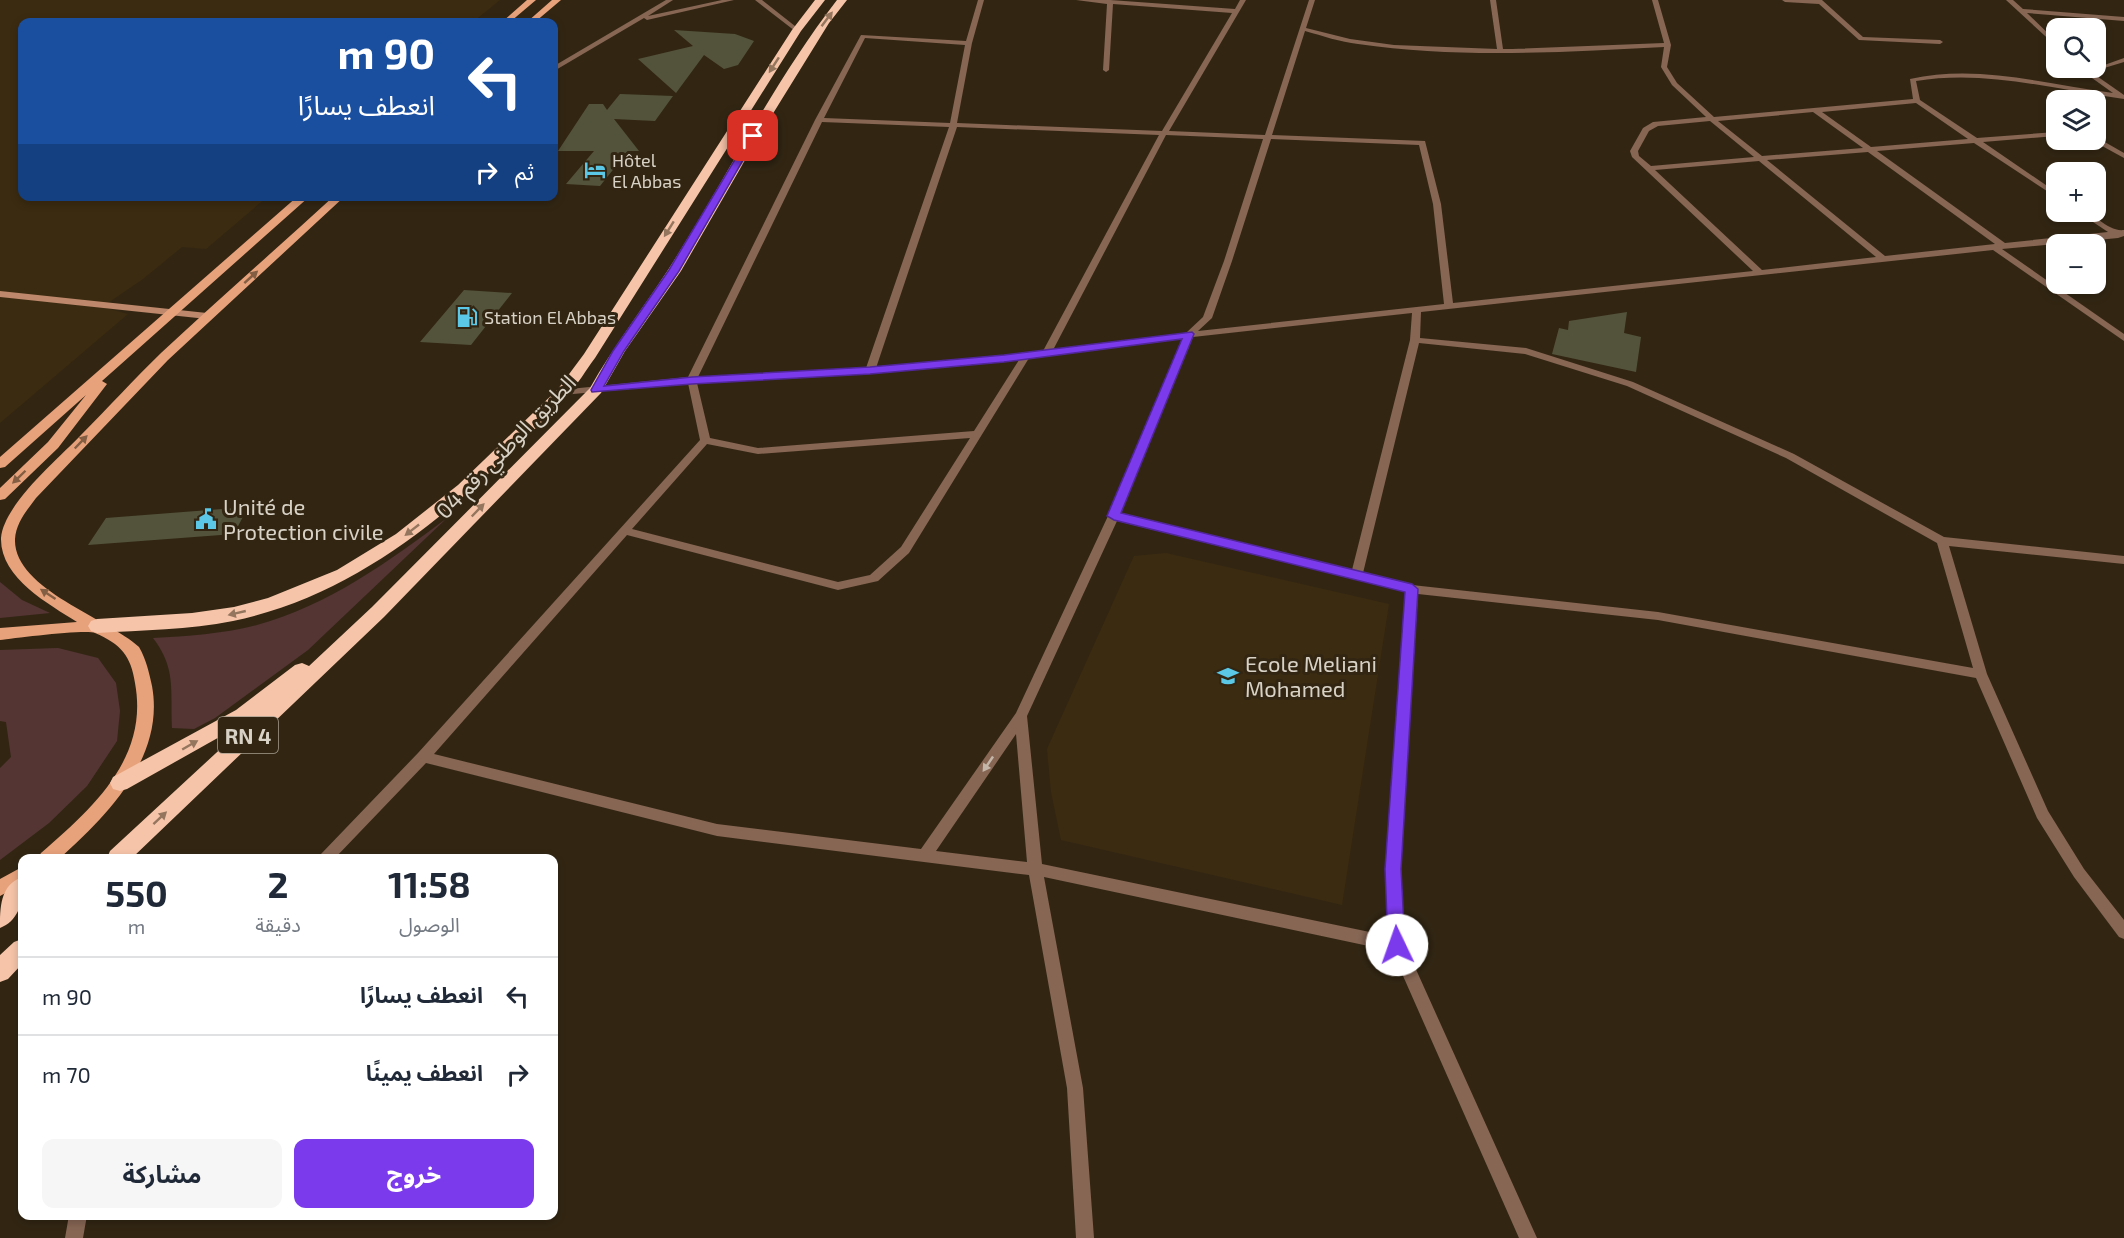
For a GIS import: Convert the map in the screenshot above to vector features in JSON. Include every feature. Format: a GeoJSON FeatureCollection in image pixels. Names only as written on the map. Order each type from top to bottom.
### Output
{"type":"FeatureCollection","features":[{"type":"Feature","properties":{"kind":"highway","name":"الطريق الوطني رقم 04"},"geometry":{"type":"LineString","coordinates":[[97,626],[192,620],[234,614],[273,603],[343,574],[402,538],[464,489],[563,392],[590,355],[797,30],[820,0]]}},
{"type":"Feature","properties":{"kind":"highway","name":"الطريق الوطني رقم 04"},"geometry":{"type":"LineString","coordinates":[[122,854],[378,612],[596,390],[618,351],[674,271],[753,136],[825,22],[842,0]]}},
{"type":"Feature","properties":{"kind":"highway","name":"RN 4"},"geometry":{"type":"LineString","coordinates":[[120,783],[243,715],[378,612]]}},
{"type":"Feature","properties":{"kind":"highway"},"geometry":{"type":"LineString","coordinates":[[0,918],[18,893]]}},
{"type":"Feature","properties":{"kind":"highway"},"geometry":{"type":"LineString","coordinates":[[0,971],[18,953]]}},
{"type":"Feature","properties":{"kind":"main road"},"geometry":{"type":"LineString","coordinates":[[511,18],[532,0]]}},
{"type":"Feature","properties":{"kind":"main road"},"geometry":{"type":"LineString","coordinates":[[536,18],[557,0]]}},
{"type":"Feature","properties":{"kind":"main road"},"geometry":{"type":"LineString","coordinates":[[0,464],[299,201]]}},
{"type":"Feature","properties":{"kind":"main road"},"geometry":{"type":"LineString","coordinates":[[52,854],[87,824],[120,783],[144,738],[148,694],[135,653],[29,581],[13,562],[7,541],[14,517],[67,457],[207,316],[334,201]]}},
{"type":"Feature","properties":{"kind":"main road"},"geometry":{"type":"LineString","coordinates":[[0,496],[53,445],[126,354]]}},
{"type":"Feature","properties":{"kind":"main road"},"geometry":{"type":"LineString","coordinates":[[0,634],[97,626]]}},
{"type":"Feature","properties":{"kind":"main road"},"geometry":{"type":"LineString","coordinates":[[0,888],[18,877]]}},
{"type":"Feature","properties":{"kind":"street"},"geometry":{"type":"LineString","coordinates":[[558,67],[670,0]]}},
{"type":"Feature","properties":{"kind":"street"},"geometry":{"type":"LineString","coordinates":[[638,20],[731,0]]}},
{"type":"Feature","properties":{"kind":"street"},"geometry":{"type":"LineString","coordinates":[[758,0],[797,30]]}},
{"type":"Feature","properties":{"kind":"street"},"geometry":{"type":"LineString","coordinates":[[870,371],[953,127],[969,43],[981,0]]}},
{"type":"Feature","properties":{"kind":"street"},"geometry":{"type":"LineString","coordinates":[[1079,0],[1236,11]]}},
{"type":"Feature","properties":{"kind":"street"},"geometry":{"type":"LineString","coordinates":[[1046,354],[1163,135],[1243,0]]}},
{"type":"Feature","properties":{"kind":"street"},"geometry":{"type":"LineString","coordinates":[[925,855],[1021,716],[1114,516],[1189,334],[1207,318],[1228,261],[1312,0]]}},
{"type":"Feature","properties":{"kind":"street"},"geometry":{"type":"LineString","coordinates":[[1493,0],[1500,50]]}},
{"type":"Feature","properties":{"kind":"street"},"geometry":{"type":"LineString","coordinates":[[1655,0],[1668,45],[1664,67],[1667,76],[1713,120],[1882,259]]}},
{"type":"Feature","properties":{"kind":"street"},"geometry":{"type":"LineString","coordinates":[[1785,0],[1819,1],[1861,39],[1940,42]]}},
{"type":"Feature","properties":{"kind":"street"},"geometry":{"type":"LineString","coordinates":[[2009,0],[2024,11],[2046,34]]}},
{"type":"Feature","properties":{"kind":"street"},"geometry":{"type":"LineString","coordinates":[[1106,70],[1108,2]]}},
{"type":"Feature","properties":{"kind":"street"},"geometry":{"type":"LineString","coordinates":[[2024,11],[2124,19]]}},
{"type":"Feature","properties":{"kind":"street"},"geometry":{"type":"LineString","coordinates":[[1303,28],[1355,42],[1408,47],[1500,50],[1668,45]]}},
{"type":"Feature","properties":{"kind":"street"},"geometry":{"type":"LineString","coordinates":[[705,440],[692,380],[819,120],[863,36],[969,43]]}},
{"type":"Feature","properties":{"kind":"street"},"geometry":{"type":"LineString","coordinates":[[2106,64],[2124,60]]}},
{"type":"Feature","properties":{"kind":"street"},"geometry":{"type":"LineString","coordinates":[[1917,101],[1912,80],[1925,76],[1958,75],[1989,77],[2123,97]]}},
{"type":"Feature","properties":{"kind":"street"},"geometry":{"type":"LineString","coordinates":[[2096,78],[2123,97]]}},
{"type":"Feature","properties":{"kind":"street"},"geometry":{"type":"LineString","coordinates":[[1760,273],[1636,157],[1634,151],[1646,130],[1656,124],[1917,101],[2046,188]]}},
{"type":"Feature","properties":{"kind":"street"},"geometry":{"type":"LineString","coordinates":[[1815,110],[2124,338]]}},
{"type":"Feature","properties":{"kind":"street"},"geometry":{"type":"LineString","coordinates":[[819,120],[953,127],[1422,143],[1437,204],[1449,307]]}},
{"type":"Feature","properties":{"kind":"street"},"geometry":{"type":"LineString","coordinates":[[1649,168],[2046,135]]}},
{"type":"Feature","properties":{"kind":"street"},"geometry":{"type":"LineString","coordinates":[[2106,145],[2124,156]]}},
{"type":"Feature","properties":{"kind":"street"},"geometry":{"type":"LineString","coordinates":[[2099,222],[2121,235]]}},
{"type":"Feature","properties":{"kind":"street"},"geometry":{"type":"LineString","coordinates":[[563,392],[692,380],[870,371],[1046,354],[1189,334],[2121,235]]}},
{"type":"Feature","properties":{"kind":"street"},"geometry":{"type":"LineString","coordinates":[[0,294],[207,316]]}},
{"type":"Feature","properties":{"kind":"street"},"geometry":{"type":"LineString","coordinates":[[1357,574],[1414,340],[1417,311]]}},
{"type":"Feature","properties":{"kind":"street"},"geometry":{"type":"LineString","coordinates":[[1414,340],[1526,351],[1630,384],[1790,456],[1942,541],[2124,560]]}},
{"type":"Feature","properties":{"kind":"street"},"geometry":{"type":"LineString","coordinates":[[623,530],[837,586],[874,578],[905,550],[1026,356]]}},
{"type":"Feature","properties":{"kind":"street"},"geometry":{"type":"LineString","coordinates":[[705,440],[758,451],[976,434]]}},
{"type":"Feature","properties":{"kind":"street"},"geometry":{"type":"LineString","coordinates":[[330,854],[423,758],[705,440]]}},
{"type":"Feature","properties":{"kind":"street"},"geometry":{"type":"LineString","coordinates":[[1114,516],[1412,589],[1658,616],[1981,674]]}},
{"type":"Feature","properties":{"kind":"street"},"geometry":{"type":"LineString","coordinates":[[1942,541],[1981,674],[2042,814],[2079,873],[2124,932]]}},
{"type":"Feature","properties":{"kind":"street"},"geometry":{"type":"LineString","coordinates":[[1412,589],[1393,869],[1397,945],[1528,1238]]}},
{"type":"Feature","properties":{"kind":"street"},"geometry":{"type":"LineString","coordinates":[[1021,716],[1035,869],[1075,1088],[1085,1238]]}},
{"type":"Feature","properties":{"kind":"street"},"geometry":{"type":"LineString","coordinates":[[423,758],[717,830],[1035,869],[1397,945]]}},
{"type":"Feature","properties":{"kind":"street"},"geometry":{"type":"LineString","coordinates":[[74,1238],[77,1220]]}},
{"type":"Feature","properties":{"kind":"shaded area"},"geometry":{"type":"Polygon","coordinates":[[[0,0],[500,0],[478,18],[18,18],[18,201],[262,201],[206,249],[182,247],[143,279],[102,307],[128,314],[0,423],[0,0]]]}},
{"type":"Feature","properties":{"kind":"shaded area"},"geometry":{"type":"Polygon","coordinates":[[[447,518],[308,650],[215,718],[194,729],[172,728],[169,671],[161,649],[153,638],[231,631],[257,625],[309,606],[357,581],[447,518]]]}},
{"type":"Feature","properties":{"kind":"shaded area","name":"Ecole Meliani Mohamed"},"geometry":{"type":"Polygon","coordinates":[[[1166,553],[1389,604],[1342,905],[1061,840],[1051,792],[1047,749],[1134,556],[1166,553]]]}},
{"type":"Feature","properties":{"kind":"shaded area"},"geometry":{"type":"Polygon","coordinates":[[[0,582],[22,600],[50,613],[0,618],[0,582]]]}},
{"type":"Feature","properties":{"kind":"shaded area"},"geometry":{"type":"Polygon","coordinates":[[[58,648],[98,658],[116,683],[120,711],[117,741],[87,786],[49,823],[0,860],[0,768],[11,757],[6,722],[0,721],[0,650],[58,648]]]}},
{"type":"Feature","properties":{"kind":"building"},"geometry":{"type":"Polygon","coordinates":[[[674,30],[735,34],[754,41],[738,65],[724,69],[704,55],[676,93],[638,59],[693,46],[674,30]]]}},
{"type":"Feature","properties":{"kind":"building"},"geometry":{"type":"Polygon","coordinates":[[[620,94],[673,96],[655,121],[614,119],[639,151],[628,151],[600,186],[566,184],[594,151],[558,151],[589,104],[603,104],[607,110],[620,94]]]}},
{"type":"Feature","properties":{"kind":"building","name":"Station El Abbas"},"geometry":{"type":"Polygon","coordinates":[[[464,290],[512,293],[471,345],[420,342],[464,290]]]}},
{"type":"Feature","properties":{"kind":"building"},"geometry":{"type":"Polygon","coordinates":[[[1627,312],[1624,333],[1641,337],[1636,372],[1552,354],[1559,328],[1568,330],[1569,321],[1627,312]]]}},
{"type":"Feature","properties":{"kind":"building"},"geometry":{"type":"Polygon","coordinates":[[[248,507],[234,534],[88,545],[106,518],[248,507]]]}},
{"type":"Feature","properties":{"kind":"place","name":"Hôtel El Abbas"},"geometry":{"type":"Point","coordinates":[595,170]}},
{"type":"Feature","properties":{"kind":"place","name":"Station El Abbas"},"geometry":{"type":"Point","coordinates":[467,317]}},
{"type":"Feature","properties":{"kind":"place","name":"Unité de Protection civile"},"geometry":{"type":"Point","coordinates":[206,519]}},
{"type":"Feature","properties":{"kind":"place","name":"Ecole Meliani Mohamed"},"geometry":{"type":"Point","coordinates":[1228,676]}},
{"type":"Feature","properties":{"kind":"route"},"geometry":{"type":"LineString","coordinates":[[753,136],[674,271],[618,351],[596,390],[692,380],[870,371],[1046,354],[1189,334],[1114,516],[1412,589],[1393,869],[1397,945]]}}]}
